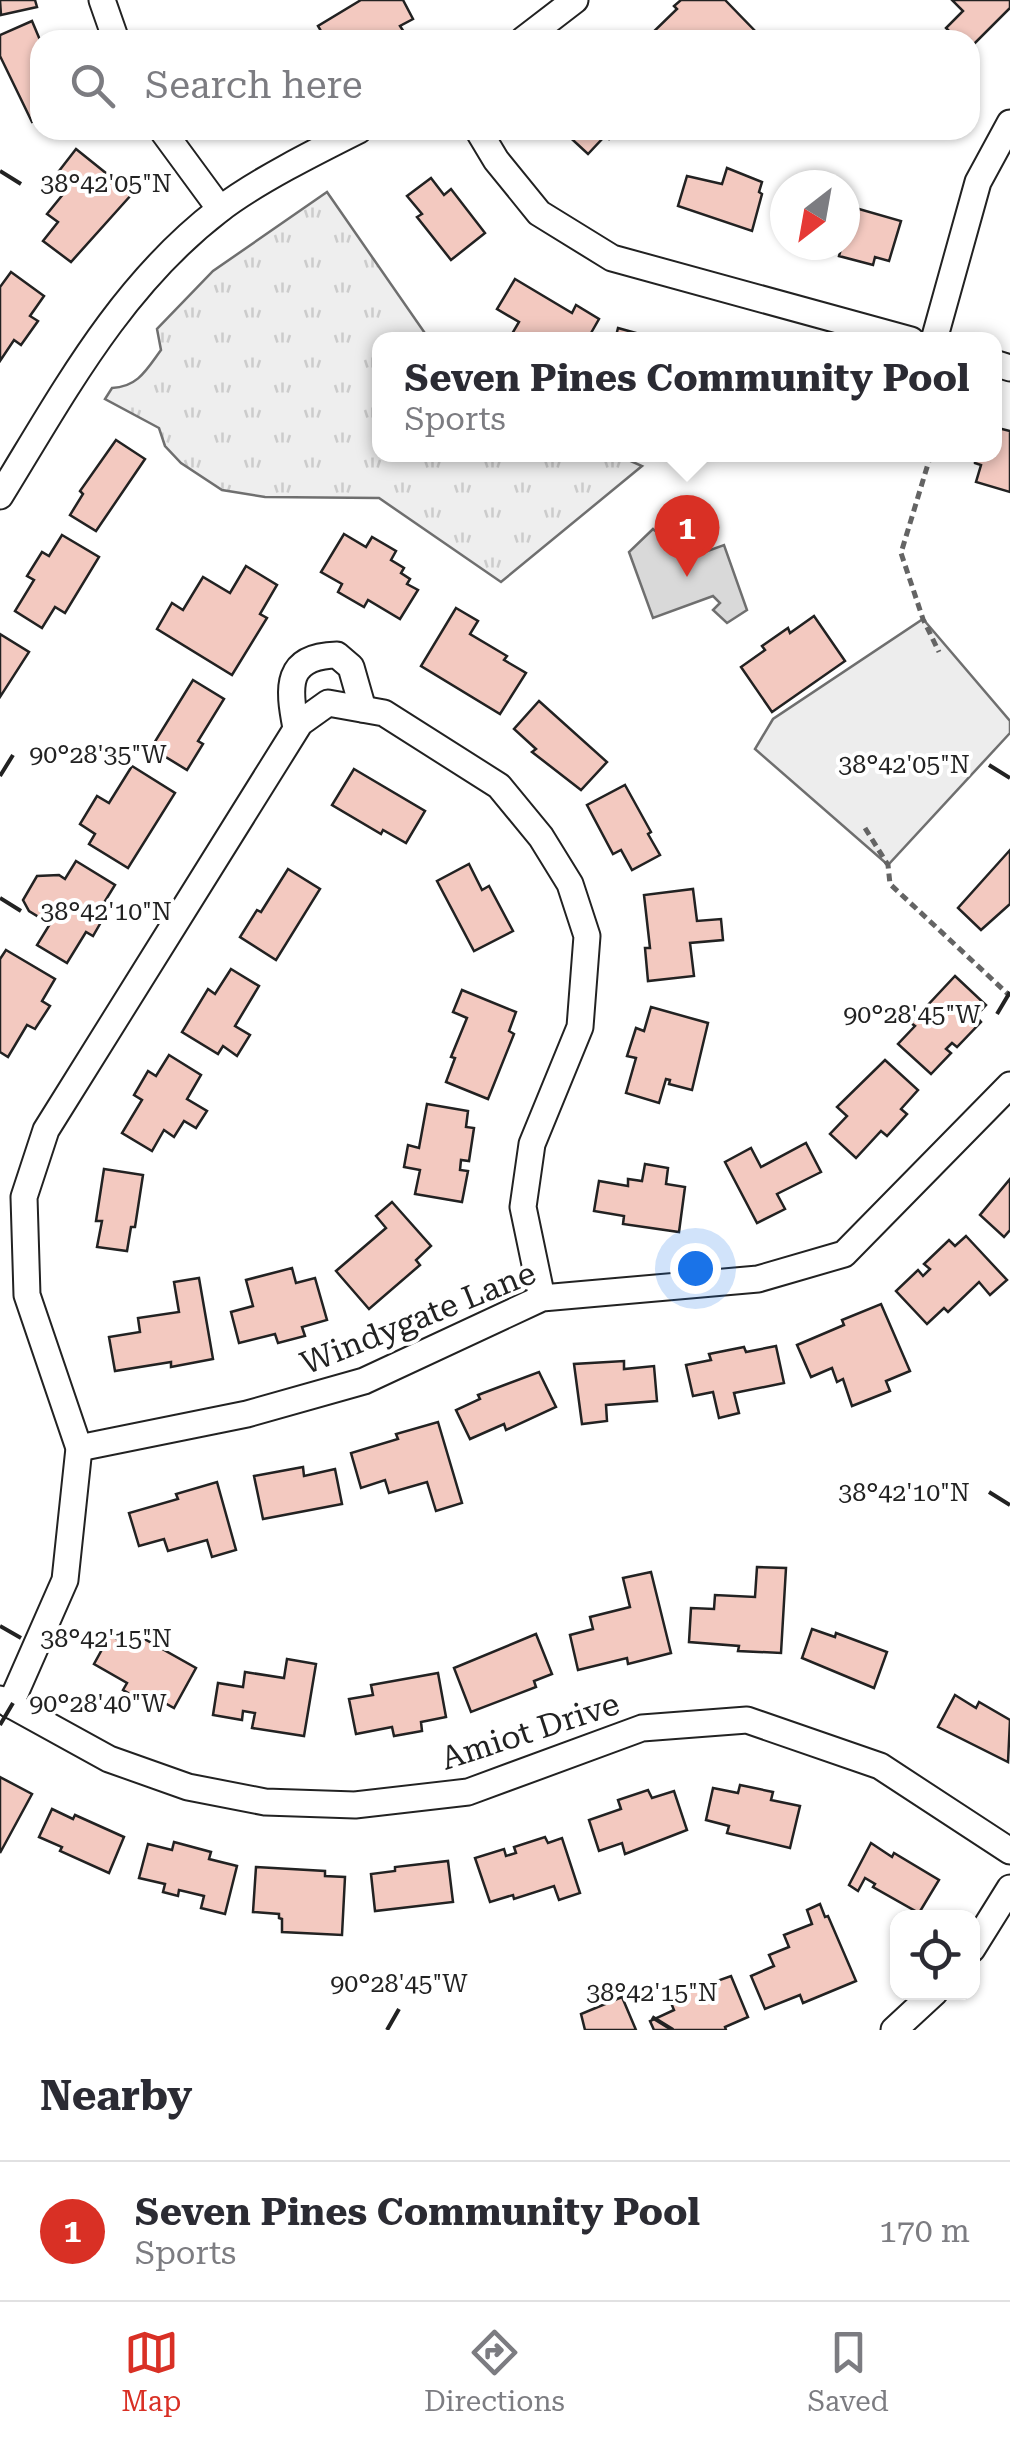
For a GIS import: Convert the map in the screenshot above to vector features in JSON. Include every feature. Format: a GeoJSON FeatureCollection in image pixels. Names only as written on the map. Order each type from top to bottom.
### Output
{"type":"FeatureCollection","features":[{"type":"Feature","properties":{"kind":"street"},"geometry":{"type":"LineString","coordinates":[[102,0],[112,30]]}},
{"type":"Feature","properties":{"kind":"street"},"geometry":{"type":"LineString","coordinates":[[536,30],[575,0]]}},
{"type":"Feature","properties":{"kind":"street"},"geometry":{"type":"LineString","coordinates":[[936,332],[978,182],[1010,123]]}},
{"type":"Feature","properties":{"kind":"street"},"geometry":{"type":"LineString","coordinates":[[169,140],[220,209]]}},
{"type":"Feature","properties":{"kind":"street"},"geometry":{"type":"LineString","coordinates":[[0,496],[98,336],[155,268],[220,209],[342,140]]}},
{"type":"Feature","properties":{"kind":"street"},"geometry":{"type":"LineString","coordinates":[[484,140],[539,214],[612,258],[881,332]]}},
{"type":"Feature","properties":{"kind":"street"},"geometry":{"type":"LineString","coordinates":[[296,728],[290,684],[297,668],[319,655],[337,655],[351,667],[363,709]]}},
{"type":"Feature","properties":{"kind":"street"},"geometry":{"type":"LineString","coordinates":[[5,1702],[65,1580],[79,1448],[27,1295],[24,1196],[46,1130],[296,728],[328,703],[384,713],[498,786],[542,836],[570,884],[588,936],[580,1027],[532,1144],[523,1207],[542,1298]]}},
{"type":"Feature","properties":{"kind":"street","name":"Windygate Lane"},"geometry":{"type":"LineString","coordinates":[[79,1448],[247,1414],[364,1381],[542,1298],[758,1279],[844,1254],[1010,1085]]}},
{"type":"Feature","properties":{"kind":"street","name":"Amiot Drive"},"geometry":{"type":"LineString","coordinates":[[5,1702],[109,1759],[188,1787],[265,1802],[356,1805],[468,1792],[642,1728],[747,1720],[880,1766],[1010,1851]]}},
{"type":"Feature","properties":{"kind":"street"},"geometry":{"type":"LineString","coordinates":[[980,1937],[1010,1888]]}},
{"type":"Feature","properties":{"kind":"street"},"geometry":{"type":"LineString","coordinates":[[894,2030],[926,2000]]}},
{"type":"Feature","properties":{"kind":"path"},"geometry":{"type":"LineString","coordinates":[[929,462],[901,553],[923,619],[940,652]]}},
{"type":"Feature","properties":{"kind":"path"},"geometry":{"type":"LineString","coordinates":[[865,828],[888,865],[890,884],[1010,996]]}},
{"type":"Feature","properties":{"kind":"green space"},"geometry":{"type":"Polygon","coordinates":[[[327,192],[424,332],[372,332],[372,462],[633,462],[642,466],[501,582],[379,498],[265,497],[222,490],[181,463],[165,446],[159,428],[105,399],[112,388],[135,381],[146,370],[161,350],[157,329],[213,271],[327,192]]]}},
{"type":"Feature","properties":{"kind":"shaded area"},"geometry":{"type":"Polygon","coordinates":[[[653,529],[688,558],[724,545],[747,610],[727,623],[713,610],[720,603],[713,596],[653,618],[629,552],[653,529]]]}},
{"type":"Feature","properties":{"kind":"shaded area"},"geometry":{"type":"Polygon","coordinates":[[[923,619],[1010,721],[1010,733],[888,865],[755,749],[773,719],[923,619]]]}},
{"type":"Feature","properties":{"kind":"building"},"geometry":{"type":"Polygon","coordinates":[[[0,0],[35,0],[37,7],[1,15],[0,0]]]}},
{"type":"Feature","properties":{"kind":"building"},"geometry":{"type":"Polygon","coordinates":[[[361,0],[403,0],[413,19],[400,26],[403,30],[320,30],[318,26],[361,0]]]}},
{"type":"Feature","properties":{"kind":"building"},"geometry":{"type":"Polygon","coordinates":[[[681,0],[725,0],[754,30],[655,30],[677,9],[674,6],[681,0]]]}},
{"type":"Feature","properties":{"kind":"building"},"geometry":{"type":"Polygon","coordinates":[[[952,0],[1010,0],[1010,8],[980,38],[980,30],[946,28],[963,11],[952,0]]]}},
{"type":"Feature","properties":{"kind":"building"},"geometry":{"type":"Polygon","coordinates":[[[32,21],[36,30],[30,30],[30,118],[0,56],[0,35],[32,21]]]}},
{"type":"Feature","properties":{"kind":"building"},"geometry":{"type":"Polygon","coordinates":[[[573,140],[601,140],[588,154],[573,140]]]}},
{"type":"Feature","properties":{"kind":"building"},"geometry":{"type":"Polygon","coordinates":[[[76,149],[132,194],[71,262],[43,241],[58,222],[47,214],[73,182],[59,171],[76,149]]]}},
{"type":"Feature","properties":{"kind":"building"},"geometry":{"type":"Polygon","coordinates":[[[727,168],[762,182],[752,231],[678,206],[687,176],[722,184],[727,168]]]}},
{"type":"Feature","properties":{"kind":"building"},"geometry":{"type":"Polygon","coordinates":[[[431,178],[444,195],[451,189],[485,233],[451,260],[417,217],[422,214],[407,196],[431,178]]]}},
{"type":"Feature","properties":{"kind":"building"},"geometry":{"type":"Polygon","coordinates":[[[860,209],[901,221],[889,261],[875,257],[873,265],[854,260],[860,260],[860,209]]]}},
{"type":"Feature","properties":{"kind":"building"},"geometry":{"type":"Polygon","coordinates":[[[11,272],[44,296],[30,316],[38,321],[21,345],[14,340],[0,361],[0,287],[11,272]]]}},
{"type":"Feature","properties":{"kind":"building"},"geometry":{"type":"Polygon","coordinates":[[[515,279],[572,313],[576,305],[599,319],[592,332],[513,332],[519,322],[497,309],[515,279]]]}},
{"type":"Feature","properties":{"kind":"building"},"geometry":{"type":"Polygon","coordinates":[[[1002,429],[1010,431],[1010,492],[976,482],[981,465],[975,463],[1002,462],[1002,429]]]}},
{"type":"Feature","properties":{"kind":"building"},"geometry":{"type":"Polygon","coordinates":[[[116,440],[145,459],[96,531],[70,515],[83,494],[80,491],[116,440]]]}},
{"type":"Feature","properties":{"kind":"building"},"geometry":{"type":"Polygon","coordinates":[[[344,534],[366,547],[372,537],[396,551],[391,560],[404,568],[401,573],[410,579],[407,584],[418,590],[400,619],[368,600],[364,607],[338,592],[342,584],[321,572],[344,534]]]}},
{"type":"Feature","properties":{"kind":"building"},"geometry":{"type":"Polygon","coordinates":[[[62,535],[99,557],[65,613],[55,607],[42,628],[15,611],[34,580],[27,576],[42,552],[49,556],[62,535]]]}},
{"type":"Feature","properties":{"kind":"building"},"geometry":{"type":"Polygon","coordinates":[[[246,566],[277,585],[260,614],[267,618],[232,675],[157,629],[172,603],[183,610],[203,577],[230,593],[246,566]]]}},
{"type":"Feature","properties":{"kind":"building"},"geometry":{"type":"Polygon","coordinates":[[[456,608],[478,621],[470,634],[507,656],[504,660],[526,673],[500,714],[421,666],[456,608]]]}},
{"type":"Feature","properties":{"kind":"building"},"geometry":{"type":"Polygon","coordinates":[[[814,616],[845,661],[772,712],[741,667],[765,650],[762,646],[814,616]]]}},
{"type":"Feature","properties":{"kind":"building"},"geometry":{"type":"Polygon","coordinates":[[[0,634],[29,652],[0,697],[0,634]]]}},
{"type":"Feature","properties":{"kind":"building"},"geometry":{"type":"Polygon","coordinates":[[[193,680],[224,699],[198,741],[203,744],[187,770],[151,748],[193,680]]]}},
{"type":"Feature","properties":{"kind":"building"},"geometry":{"type":"Polygon","coordinates":[[[539,701],[607,762],[581,790],[532,752],[536,749],[514,729],[539,701]]]}},
{"type":"Feature","properties":{"kind":"building"},"geometry":{"type":"Polygon","coordinates":[[[132,766],[175,793],[128,868],[89,844],[95,834],[80,824],[97,796],[109,803],[132,766]]]}},
{"type":"Feature","properties":{"kind":"building"},"geometry":{"type":"Polygon","coordinates":[[[354,769],[425,811],[406,843],[383,830],[381,834],[332,805],[354,769]]]}},
{"type":"Feature","properties":{"kind":"building"},"geometry":{"type":"Polygon","coordinates":[[[625,785],[660,855],[632,870],[621,850],[613,854],[587,805],[625,785]]]}},
{"type":"Feature","properties":{"kind":"building"},"geometry":{"type":"Polygon","coordinates":[[[1010,850],[1010,904],[981,930],[958,908],[1010,850]]]}},
{"type":"Feature","properties":{"kind":"building"},"geometry":{"type":"Polygon","coordinates":[[[76,861],[115,885],[102,906],[108,910],[93,936],[86,932],[67,963],[37,945],[50,924],[29,911],[23,900],[37,876],[59,875],[65,879],[76,861]]]}},
{"type":"Feature","properties":{"kind":"building"},"geometry":{"type":"Polygon","coordinates":[[[469,864],[482,890],[489,886],[513,931],[474,951],[437,881],[469,864]]]}},
{"type":"Feature","properties":{"kind":"building"},"geometry":{"type":"Polygon","coordinates":[[[288,869],[320,889],[276,960],[240,937],[288,869]]]}},
{"type":"Feature","properties":{"kind":"building"},"geometry":{"type":"Polygon","coordinates":[[[693,889],[697,921],[721,919],[723,940],[690,943],[694,976],[648,981],[645,948],[650,948],[644,895],[693,889]]]}},
{"type":"Feature","properties":{"kind":"building"},"geometry":{"type":"Polygon","coordinates":[[[6,950],[55,979],[42,1001],[50,1006],[35,1029],[27,1025],[8,1057],[0,1052],[0,959],[6,950]]]}},
{"type":"Feature","properties":{"kind":"building"},"geometry":{"type":"Polygon","coordinates":[[[231,969],[259,986],[235,1026],[250,1035],[237,1056],[223,1046],[218,1054],[182,1032],[208,989],[215,994],[231,969]]]}},
{"type":"Feature","properties":{"kind":"building"},"geometry":{"type":"Polygon","coordinates":[[[955,976],[986,1005],[976,1016],[981,1022],[957,1047],[952,1043],[946,1049],[951,1053],[931,1074],[898,1044],[915,1026],[911,1023],[955,976]]]}},
{"type":"Feature","properties":{"kind":"building"},"geometry":{"type":"Polygon","coordinates":[[[462,990],[516,1012],[509,1031],[514,1034],[488,1099],[446,1082],[455,1058],[451,1057],[467,1018],[453,1012],[462,990]]]}},
{"type":"Feature","properties":{"kind":"building"},"geometry":{"type":"Polygon","coordinates":[[[651,1007],[708,1023],[692,1090],[669,1084],[666,1079],[659,1103],[626,1093],[636,1058],[627,1056],[636,1028],[644,1031],[651,1007]]]}},
{"type":"Feature","properties":{"kind":"building"},"geometry":{"type":"Polygon","coordinates":[[[169,1055],[201,1075],[187,1099],[207,1111],[196,1128],[184,1121],[174,1137],[164,1130],[152,1151],[122,1133],[142,1100],[134,1095],[148,1071],[156,1076],[169,1055]]]}},
{"type":"Feature","properties":{"kind":"building"},"geometry":{"type":"Polygon","coordinates":[[[885,1060],[918,1090],[901,1109],[907,1114],[887,1136],[881,1131],[856,1158],[830,1134],[847,1116],[837,1107],[885,1060]]]}},
{"type":"Feature","properties":{"kind":"building"},"geometry":{"type":"Polygon","coordinates":[[[427,1104],[468,1111],[466,1127],[474,1128],[469,1161],[461,1160],[460,1170],[468,1171],[462,1202],[415,1194],[420,1170],[404,1167],[408,1145],[419,1148],[427,1104]]]}},
{"type":"Feature","properties":{"kind":"building"},"geometry":{"type":"Polygon","coordinates":[[[806,1143],[821,1172],[777,1194],[785,1209],[757,1223],[725,1162],[751,1148],[761,1167],[806,1143]]]}},
{"type":"Feature","properties":{"kind":"building"},"geometry":{"type":"Polygon","coordinates":[[[645,1164],[668,1168],[666,1184],[685,1187],[679,1232],[623,1224],[624,1216],[594,1211],[599,1181],[628,1186],[628,1179],[642,1181],[645,1164]]]}},
{"type":"Feature","properties":{"kind":"building"},"geometry":{"type":"Polygon","coordinates":[[[104,1169],[143,1175],[127,1251],[97,1247],[102,1221],[96,1221],[104,1169]]]}},
{"type":"Feature","properties":{"kind":"building"},"geometry":{"type":"Polygon","coordinates":[[[1010,1179],[1010,1230],[1004,1237],[980,1215],[1010,1179]]]}},
{"type":"Feature","properties":{"kind":"building"},"geometry":{"type":"Polygon","coordinates":[[[392,1202],[431,1246],[416,1260],[420,1265],[369,1309],[336,1271],[386,1228],[376,1216],[392,1202]]]}},
{"type":"Feature","properties":{"kind":"building"},"geometry":{"type":"Polygon","coordinates":[[[966,1236],[1007,1280],[990,1295],[979,1282],[948,1312],[944,1308],[927,1324],[896,1291],[918,1270],[923,1276],[930,1269],[924,1264],[949,1240],[955,1246],[966,1236]]]}},
{"type":"Feature","properties":{"kind":"building"},"geometry":{"type":"Polygon","coordinates":[[[292,1268],[296,1283],[315,1278],[327,1320],[302,1327],[305,1336],[278,1343],[275,1334],[239,1343],[231,1312],[253,1306],[246,1280],[292,1268]]]}},
{"type":"Feature","properties":{"kind":"building"},"geometry":{"type":"Polygon","coordinates":[[[199,1278],[213,1359],[115,1371],[109,1337],[140,1332],[138,1318],[179,1312],[174,1282],[199,1278]]]}},
{"type":"Feature","properties":{"kind":"building"},"geometry":{"type":"Polygon","coordinates":[[[881,1304],[910,1371],[886,1381],[890,1391],[852,1406],[843,1379],[837,1382],[832,1368],[811,1377],[797,1345],[881,1304]]]}},
{"type":"Feature","properties":{"kind":"building"},"geometry":{"type":"Polygon","coordinates":[[[776,1346],[784,1383],[734,1393],[739,1413],[719,1418],[713,1392],[693,1396],[686,1365],[711,1360],[709,1354],[776,1346]]]}},
{"type":"Feature","properties":{"kind":"building"},"geometry":{"type":"Polygon","coordinates":[[[624,1361],[624,1369],[654,1366],[657,1401],[606,1405],[607,1421],[582,1424],[574,1364],[624,1361]]]}},
{"type":"Feature","properties":{"kind":"building"},"geometry":{"type":"Polygon","coordinates":[[[539,1372],[556,1407],[506,1430],[504,1424],[470,1439],[456,1410],[480,1399],[478,1395],[539,1372]]]}},
{"type":"Feature","properties":{"kind":"building"},"geometry":{"type":"Polygon","coordinates":[[[438,1422],[462,1503],[436,1511],[427,1482],[389,1493],[385,1480],[361,1488],[351,1453],[438,1422]]]}},
{"type":"Feature","properties":{"kind":"building"},"geometry":{"type":"Polygon","coordinates":[[[303,1467],[304,1476],[335,1469],[342,1504],[263,1519],[254,1476],[303,1467]]]}},
{"type":"Feature","properties":{"kind":"building"},"geometry":{"type":"Polygon","coordinates":[[[217,1482],[236,1550],[212,1557],[207,1540],[168,1551],[164,1539],[139,1546],[129,1513],[178,1499],[176,1494],[217,1482]]]}},
{"type":"Feature","properties":{"kind":"building"},"geometry":{"type":"Polygon","coordinates":[[[757,1567],[786,1568],[781,1653],[738,1651],[739,1646],[689,1642],[691,1608],[714,1609],[715,1595],[755,1597],[757,1567]]]}},
{"type":"Feature","properties":{"kind":"building"},"geometry":{"type":"Polygon","coordinates":[[[651,1572],[671,1653],[628,1664],[627,1658],[578,1670],[570,1635],[593,1629],[590,1617],[630,1607],[623,1578],[651,1572]]]}},
{"type":"Feature","properties":{"kind":"building"},"geometry":{"type":"Polygon","coordinates":[[[812,1629],[835,1637],[836,1633],[887,1652],[874,1688],[802,1658],[812,1629]]]}},
{"type":"Feature","properties":{"kind":"building"},"geometry":{"type":"Polygon","coordinates":[[[536,1634],[552,1674],[534,1681],[536,1687],[471,1712],[454,1668],[536,1634]]]}},
{"type":"Feature","properties":{"kind":"building"},"geometry":{"type":"Polygon","coordinates":[[[110,1635],[132,1648],[139,1636],[196,1668],[174,1708],[152,1696],[148,1704],[123,1690],[127,1683],[94,1664],[110,1635]]]}},
{"type":"Feature","properties":{"kind":"building"},"geometry":{"type":"Polygon","coordinates":[[[287,1659],[316,1664],[304,1736],[252,1728],[255,1713],[243,1711],[242,1720],[213,1715],[218,1683],[243,1687],[245,1672],[284,1678],[287,1659]]]}},
{"type":"Feature","properties":{"kind":"building"},"geometry":{"type":"Polygon","coordinates":[[[438,1673],[446,1717],[421,1722],[422,1731],[394,1736],[392,1727],[356,1734],[349,1699],[373,1695],[371,1685],[438,1673]]]}},
{"type":"Feature","properties":{"kind":"building"},"geometry":{"type":"Polygon","coordinates":[[[955,1695],[976,1708],[979,1702],[1010,1720],[1008,1762],[938,1727],[955,1695]]]}},
{"type":"Feature","properties":{"kind":"building"},"geometry":{"type":"Polygon","coordinates":[[[0,1777],[32,1794],[0,1853],[0,1777]]]}},
{"type":"Feature","properties":{"kind":"building"},"geometry":{"type":"Polygon","coordinates":[[[740,1785],[773,1792],[771,1800],[800,1806],[790,1848],[727,1833],[729,1826],[706,1820],[713,1788],[738,1793],[740,1785]]]}},
{"type":"Feature","properties":{"kind":"building"},"geometry":{"type":"Polygon","coordinates":[[[648,1790],[652,1798],[674,1791],[687,1830],[625,1854],[622,1843],[599,1851],[589,1820],[621,1809],[618,1800],[648,1790]]]}},
{"type":"Feature","properties":{"kind":"building"},"geometry":{"type":"Polygon","coordinates":[[[52,1809],[124,1837],[109,1873],[39,1837],[52,1809]]]}},
{"type":"Feature","properties":{"kind":"building"},"geometry":{"type":"Polygon","coordinates":[[[545,1837],[548,1843],[562,1838],[580,1893],[559,1900],[554,1886],[490,1902],[475,1858],[504,1849],[506,1856],[516,1853],[514,1847],[545,1837]]]}},
{"type":"Feature","properties":{"kind":"building"},"geometry":{"type":"Polygon","coordinates":[[[174,1842],[211,1852],[209,1859],[237,1866],[225,1914],[201,1908],[204,1896],[179,1890],[178,1896],[163,1892],[165,1884],[139,1878],[148,1844],[172,1850],[174,1842]]]}},
{"type":"Feature","properties":{"kind":"building"},"geometry":{"type":"Polygon","coordinates":[[[871,1843],[939,1880],[921,1910],[914,1910],[873,1887],[875,1884],[865,1878],[858,1891],[849,1885],[871,1843]]]}},
{"type":"Feature","properties":{"kind":"building"},"geometry":{"type":"Polygon","coordinates":[[[448,1861],[453,1902],[375,1911],[371,1874],[448,1861]]]}},
{"type":"Feature","properties":{"kind":"building"},"geometry":{"type":"Polygon","coordinates":[[[256,1867],[325,1871],[325,1876],[345,1877],[342,1935],[282,1932],[279,1914],[253,1912],[256,1867]]]}},
{"type":"Feature","properties":{"kind":"building"},"geometry":{"type":"Polygon","coordinates":[[[820,1904],[856,1981],[803,2003],[800,1995],[765,2009],[751,1976],[774,1966],[769,1955],[789,1947],[784,1935],[812,1924],[807,1910],[820,1904]]]}},
{"type":"Feature","properties":{"kind":"building"},"geometry":{"type":"Polygon","coordinates":[[[731,1976],[748,2017],[725,2027],[726,2030],[654,2030],[650,2021],[674,2010],[669,1998],[731,1976]]]}},
{"type":"Feature","properties":{"kind":"building"},"geometry":{"type":"Polygon","coordinates":[[[622,1997],[636,2030],[585,2030],[581,2014],[622,1997]]]}},
{"type":"Feature","properties":{"kind":"place","name":"Seven Pines Community Pool"},"geometry":{"type":"Point","coordinates":[687,577]}}]}
